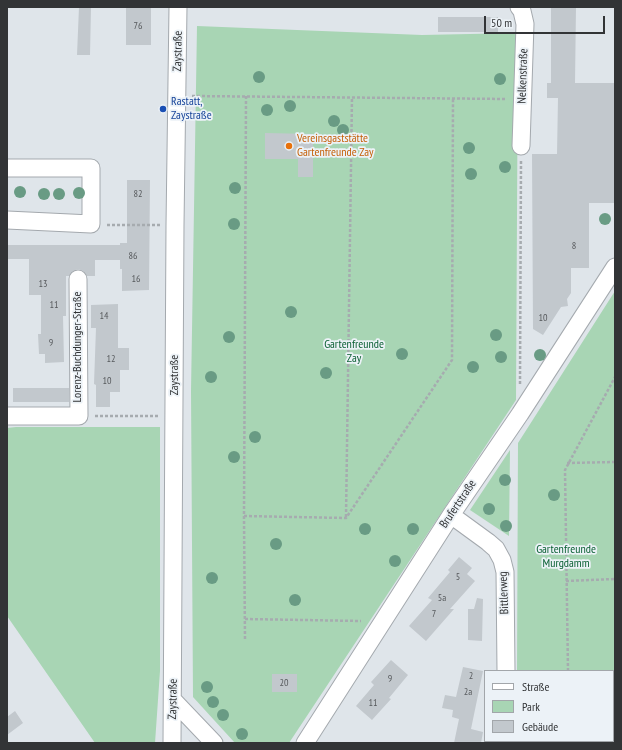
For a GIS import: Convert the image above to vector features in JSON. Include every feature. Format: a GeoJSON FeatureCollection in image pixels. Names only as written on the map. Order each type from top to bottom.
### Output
{"type":"FeatureCollection","features":[{"type":"Feature","properties":{"kind":"street","name":"Zaystraße"},"geometry":{"type":"LineString","coordinates":[[172,743],[175,225],[178,7]]}},
{"type":"Feature","properties":{"kind":"street","name":"Nelkenstraße"},"geometry":{"type":"LineString","coordinates":[[519,7],[522,11],[525,24],[521,146]]}},
{"type":"Feature","properties":{"kind":"street"},"geometry":{"type":"LineString","coordinates":[[7,168],[91,168],[91,224],[7,220]]}},
{"type":"Feature","properties":{"kind":"street","name":"Brufertstraße"},"geometry":{"type":"LineString","coordinates":[[305,743],[451,514],[520,414],[615,267]]}},
{"type":"Feature","properties":{"kind":"street","name":"Lorenz-Buchdunger-Straße"},"geometry":{"type":"LineString","coordinates":[[7,416],[79,416],[78,279]]}},
{"type":"Feature","properties":{"kind":"street","name":"Bittlerweg"},"geometry":{"type":"LineString","coordinates":[[451,514],[496,549],[502,560],[505,572],[506,670]]}},
{"type":"Feature","properties":{"kind":"street"},"geometry":{"type":"LineString","coordinates":[[173,700],[214,743]]}},
{"type":"Feature","properties":{"kind":"path"},"geometry":{"type":"LineString","coordinates":[[207,96],[522,99]]}},
{"type":"Feature","properties":{"kind":"path"},"geometry":{"type":"LineString","coordinates":[[245,640],[244,516],[246,96]]}},
{"type":"Feature","properties":{"kind":"path"},"geometry":{"type":"LineString","coordinates":[[346,518],[352,98]]}},
{"type":"Feature","properties":{"kind":"path"},"geometry":{"type":"LineString","coordinates":[[346,518],[452,360],[453,98]]}},
{"type":"Feature","properties":{"kind":"path"},"geometry":{"type":"LineString","coordinates":[[520,414],[521,146]]}},
{"type":"Feature","properties":{"kind":"path"},"geometry":{"type":"LineString","coordinates":[[91,224],[175,225]]}},
{"type":"Feature","properties":{"kind":"path"},"geometry":{"type":"LineString","coordinates":[[568,670],[564,470],[615,378]]}},
{"type":"Feature","properties":{"kind":"path"},"geometry":{"type":"LineString","coordinates":[[79,416],[174,416]]}},
{"type":"Feature","properties":{"kind":"path"},"geometry":{"type":"LineString","coordinates":[[567,463],[615,462]]}},
{"type":"Feature","properties":{"kind":"path"},"geometry":{"type":"LineString","coordinates":[[244,516],[346,518]]}},
{"type":"Feature","properties":{"kind":"path"},"geometry":{"type":"LineString","coordinates":[[566,581],[615,579]]}},
{"type":"Feature","properties":{"kind":"path"},"geometry":{"type":"LineString","coordinates":[[244,619],[361,621]]}},
{"type":"Feature","properties":{"kind":"green space","name":"Gartenfreunde Zay"},"geometry":{"type":"Polygon","coordinates":[[[197,26],[422,35],[518,33],[516,400],[289,743],[235,743],[193,697],[191,391],[197,26]]]}},
{"type":"Feature","properties":{"kind":"green space","name":"Gartenfreunde Murgdamm"},"geometry":{"type":"Polygon","coordinates":[[[615,291],[615,743],[517,743],[614,742],[614,670],[517,670],[518,443],[615,291]]]}},
{"type":"Feature","properties":{"kind":"green space"},"geometry":{"type":"Polygon","coordinates":[[[160,427],[160,671],[155,743],[95,743],[7,616],[7,428],[160,427]]]}},
{"type":"Feature","properties":{"kind":"green space"},"geometry":{"type":"Polygon","coordinates":[[[510,450],[509,536],[470,510],[510,450]]]}},
{"type":"Feature","properties":{"kind":"building"},"geometry":{"type":"Polygon","coordinates":[[[79,7],[91,7],[90,55],[77,55],[79,7]]]}},
{"type":"Feature","properties":{"kind":"building"},"geometry":{"type":"Polygon","coordinates":[[[126,7],[151,7],[151,45],[126,45],[126,7]]]}},
{"type":"Feature","properties":{"kind":"building"},"geometry":{"type":"Polygon","coordinates":[[[551,7],[576,7],[575,83],[615,83],[615,203],[589,203],[589,268],[571,268],[571,293],[567,299],[568,306],[561,307],[543,335],[533,329],[532,154],[557,154],[558,98],[547,98],[547,83],[551,83],[551,7]]]}},
{"type":"Feature","properties":{"kind":"building"},"geometry":{"type":"Polygon","coordinates":[[[438,17],[498,17],[498,32],[438,32],[438,17]]]}},
{"type":"Feature","properties":{"kind":"building","name":"Vereinsgaststätte Gartenfreunde Zay"},"geometry":{"type":"Polygon","coordinates":[[[265,133],[313,134],[313,177],[298,177],[298,159],[265,159],[265,133]]]}},
{"type":"Feature","properties":{"kind":"building"},"geometry":{"type":"Polygon","coordinates":[[[127,180],[150,180],[149,290],[122,291],[122,269],[120,269],[120,260],[95,260],[95,276],[87,276],[83,271],[78,269],[73,271],[69,276],[66,276],[66,316],[63,316],[64,362],[45,363],[45,354],[39,354],[38,334],[41,334],[41,295],[29,295],[29,259],[7,259],[7,245],[120,245],[120,243],[127,243],[127,180]]]}},
{"type":"Feature","properties":{"kind":"building"},"geometry":{"type":"Polygon","coordinates":[[[118,304],[118,348],[129,348],[129,370],[120,370],[120,392],[110,392],[110,407],[96,407],[96,385],[94,384],[96,328],[91,328],[91,305],[118,304]]]}},
{"type":"Feature","properties":{"kind":"building"},"geometry":{"type":"Polygon","coordinates":[[[13,388],[69,388],[69,402],[13,402],[13,388]]]}},
{"type":"Feature","properties":{"kind":"building"},"geometry":{"type":"Polygon","coordinates":[[[459,557],[472,568],[467,574],[475,581],[450,609],[454,609],[426,641],[409,626],[432,600],[428,598],[450,572],[448,570],[459,557]]]}},
{"type":"Feature","properties":{"kind":"building"},"geometry":{"type":"Polygon","coordinates":[[[477,598],[483,599],[482,641],[468,640],[468,609],[474,609],[477,598]]]}},
{"type":"Feature","properties":{"kind":"building"},"geometry":{"type":"Polygon","coordinates":[[[391,660],[408,675],[389,698],[391,699],[372,720],[356,706],[374,685],[371,682],[391,660]]]}},
{"type":"Feature","properties":{"kind":"building"},"geometry":{"type":"Polygon","coordinates":[[[463,667],[483,671],[471,729],[483,732],[481,743],[454,743],[459,719],[452,717],[453,710],[442,708],[445,695],[456,697],[463,667]]]}},
{"type":"Feature","properties":{"kind":"building"},"geometry":{"type":"Polygon","coordinates":[[[272,674],[297,674],[297,692],[272,692],[272,674]]]}},
{"type":"Feature","properties":{"kind":"building"},"geometry":{"type":"Polygon","coordinates":[[[15,711],[23,723],[7,735],[7,717],[15,711]]]}},
{"type":"Feature","properties":{"kind":"place","name":"Rastatt, Zaystraße"},"geometry":{"type":"Point","coordinates":[163,109]}},
{"type":"Feature","properties":{"kind":"place","name":"Vereinsgaststätte Gartenfreunde Zay"},"geometry":{"type":"Point","coordinates":[289,146]}}]}
